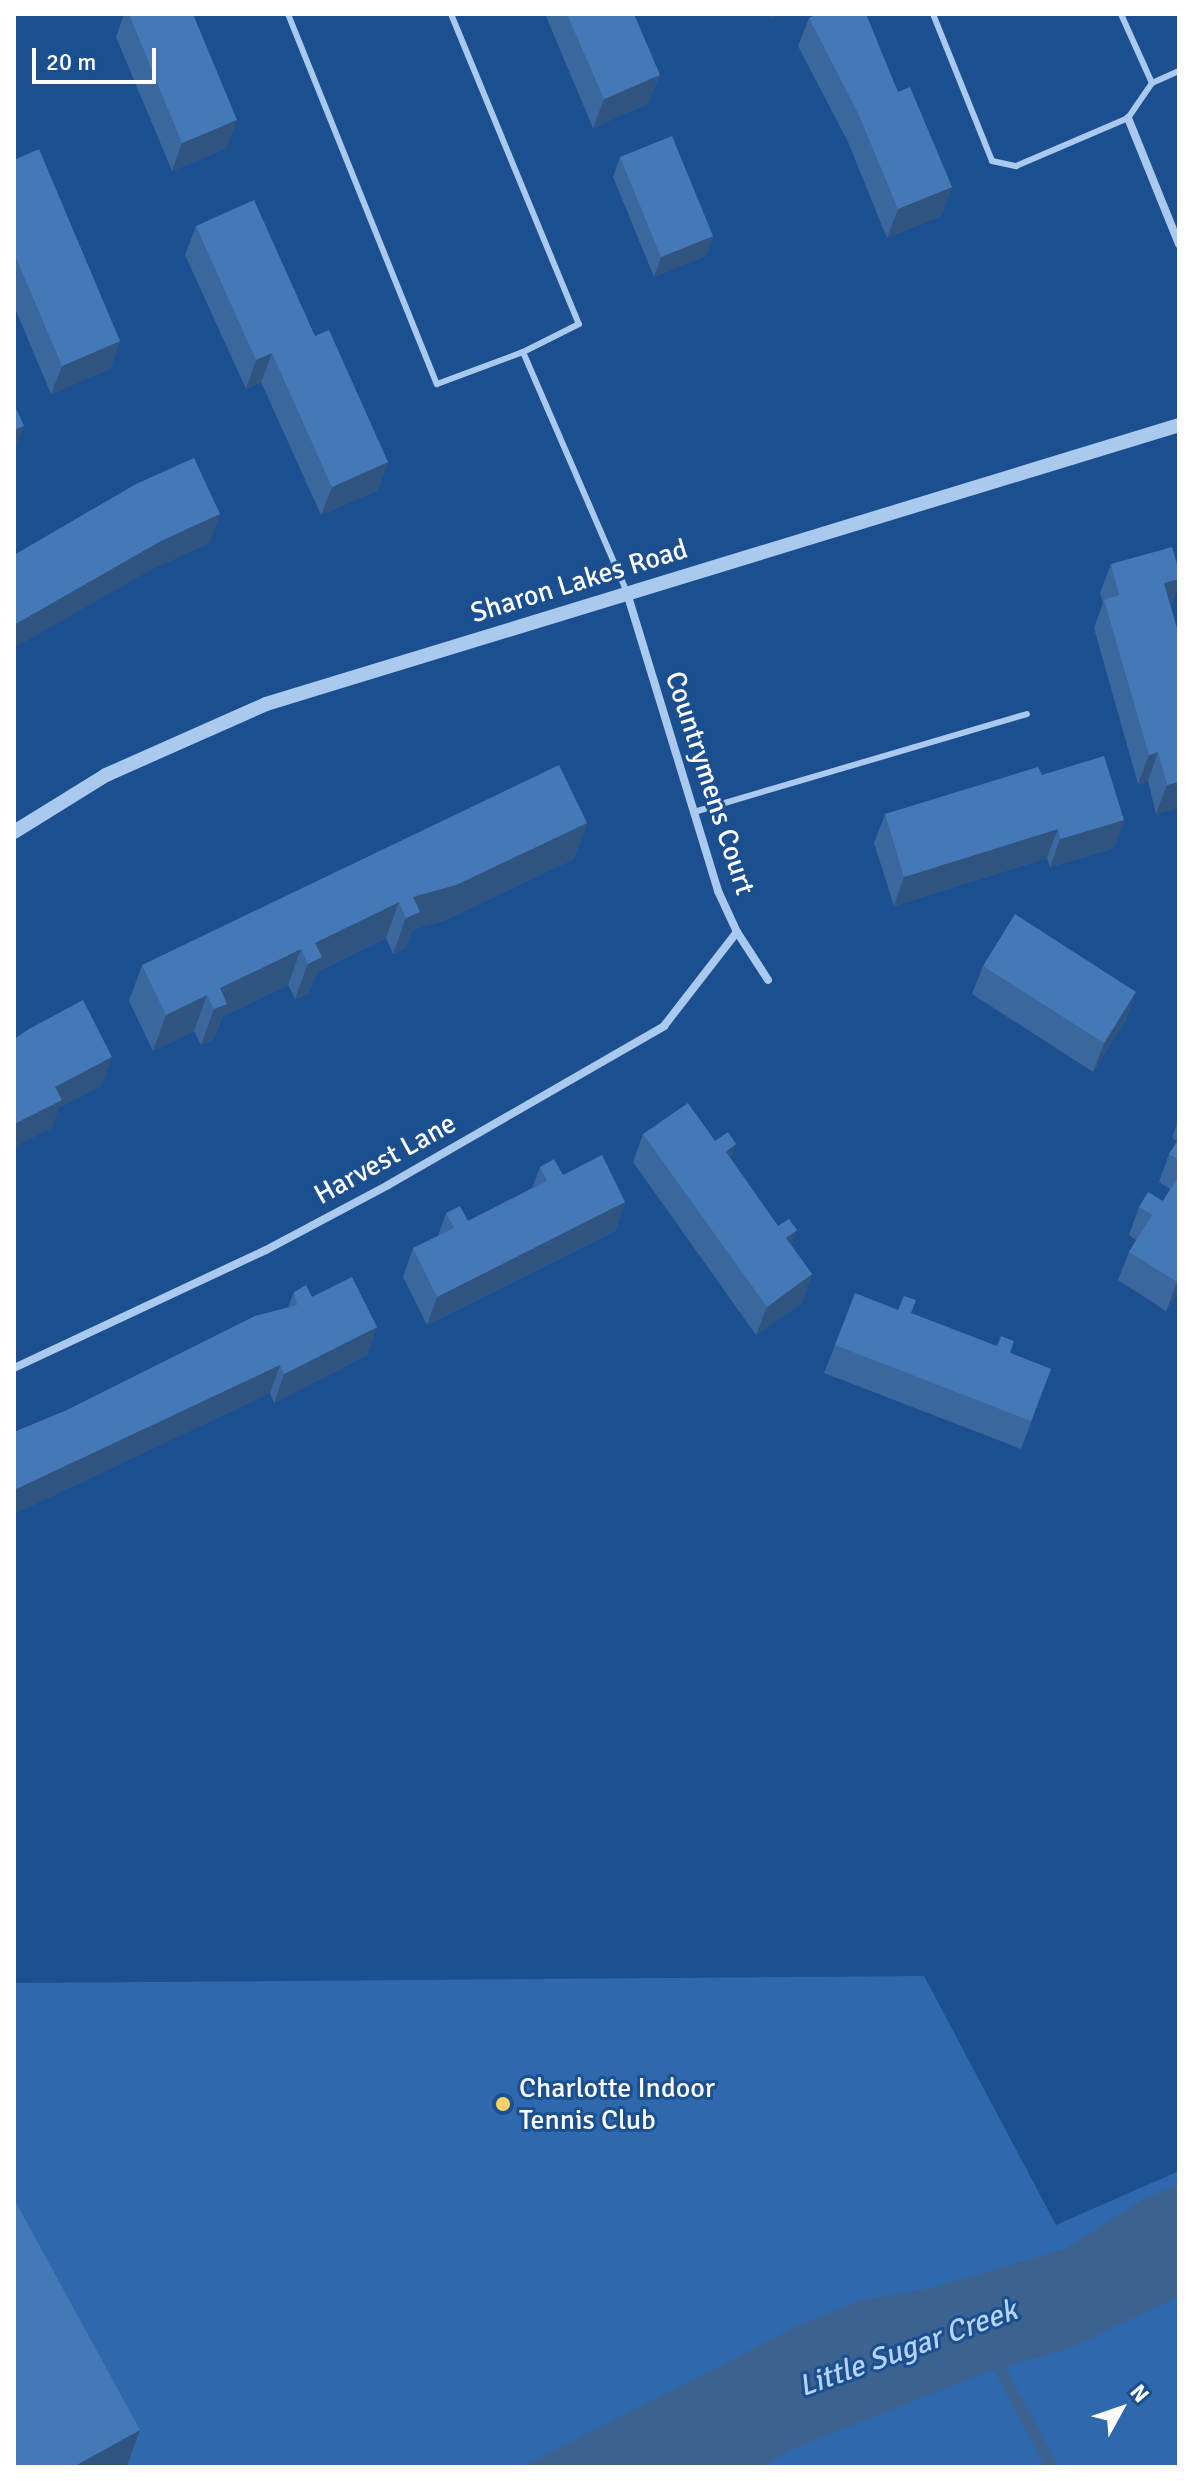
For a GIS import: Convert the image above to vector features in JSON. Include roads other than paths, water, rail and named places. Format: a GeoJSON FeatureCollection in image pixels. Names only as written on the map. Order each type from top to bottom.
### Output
{"type":"FeatureCollection","features":[{"type":"Feature","properties":{"kind":"street"},"geometry":{"type":"LineString","coordinates":[[1128,118],[1179,244]]}},
{"type":"Feature","properties":{"kind":"street","name":"Sharon Lakes Road"},"geometry":{"type":"LineString","coordinates":[[14,832],[106,775],[266,704],[1179,425]]}},
{"type":"Feature","properties":{"kind":"street","name":"Countrymens Court"},"geometry":{"type":"LineString","coordinates":[[627,592],[694,812],[737,932],[768,980]]}},
{"type":"Feature","properties":{"kind":"street","name":"Harvest Lane"},"geometry":{"type":"LineString","coordinates":[[14,1368],[320,1221],[664,1026],[737,932]]}},
{"type":"Feature","properties":{"kind":"lane"},"geometry":{"type":"LineString","coordinates":[[288,14],[304,63],[437,384],[523,352],[579,324],[451,14]]}},
{"type":"Feature","properties":{"kind":"lane"},"geometry":{"type":"LineString","coordinates":[[933,14],[992,161],[1016,166],[1128,118],[1152,83],[1179,71]]}},
{"type":"Feature","properties":{"kind":"lane"},"geometry":{"type":"LineString","coordinates":[[1121,14],[1152,83]]}},
{"type":"Feature","properties":{"kind":"lane"},"geometry":{"type":"LineString","coordinates":[[523,352],[627,592]]}},
{"type":"Feature","properties":{"kind":"lane"},"geometry":{"type":"LineString","coordinates":[[694,812],[1027,714]]}},
{"type":"Feature","properties":{"kind":"water","name":"Little Sugar Creek"},"geometry":{"type":"Polygon","coordinates":[[[1179,2184],[1179,2296],[1069,2349],[998,2368],[793,2449],[763,2467],[522,2467],[799,2325],[862,2300],[931,2288],[1065,2249],[1145,2198],[1179,2184]]]}},
{"type":"Feature","properties":{"kind":"waterway"},"geometry":{"type":"LineString","coordinates":[[992,2354],[1052,2467]]}},
{"type":"Feature","properties":{"kind":"place","name":"Charlotte Indoor Tennis Club"},"geometry":{"type":"Point","coordinates":[503,2104]}}]}
